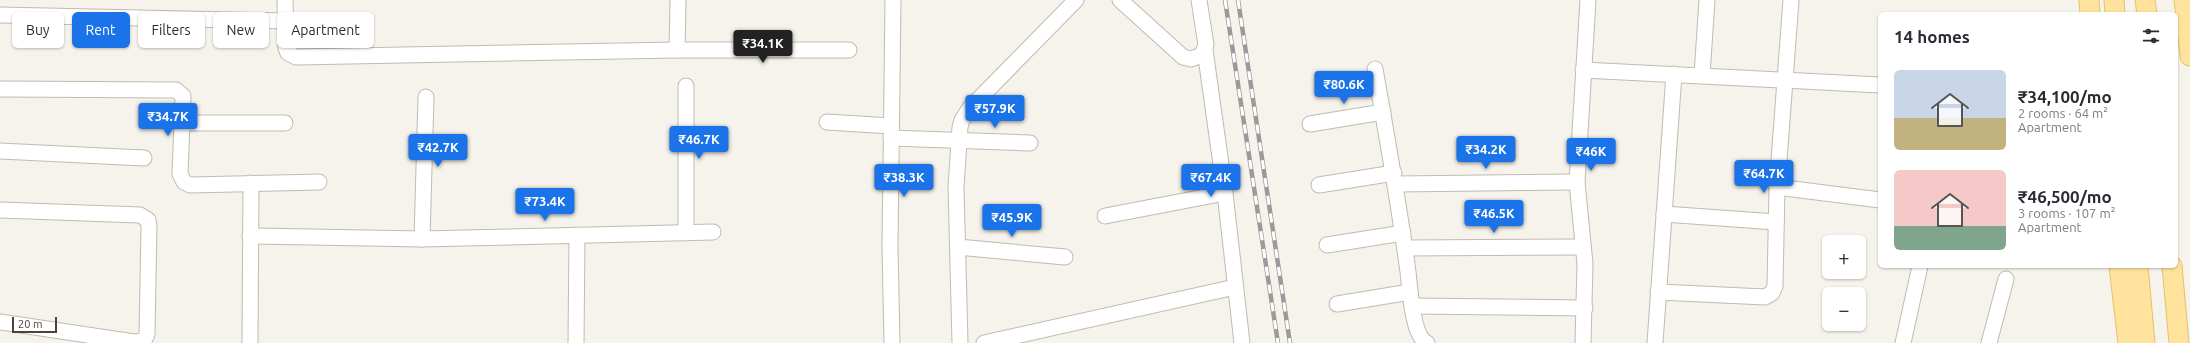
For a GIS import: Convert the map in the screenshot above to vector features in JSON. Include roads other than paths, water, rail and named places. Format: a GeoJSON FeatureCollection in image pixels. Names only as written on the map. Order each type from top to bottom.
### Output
{"type":"FeatureCollection","features":[{"type":"Feature","properties":{"kind":"main road"},"geometry":{"type":"LineString","coordinates":[[2089,0],[2090,12]]}},
{"type":"Feature","properties":{"kind":"main road"},"geometry":{"type":"LineString","coordinates":[[2114,0],[2115,12]]}},
{"type":"Feature","properties":{"kind":"main road"},"geometry":{"type":"LineString","coordinates":[[2145,0],[2147,12]]}},
{"type":"Feature","properties":{"kind":"main road"},"geometry":{"type":"LineString","coordinates":[[2184,0],[2190,56]]}},
{"type":"Feature","properties":{"kind":"main road"},"geometry":{"type":"LineString","coordinates":[[2119,268],[2128,343]]}},
{"type":"Feature","properties":{"kind":"main road"},"geometry":{"type":"LineString","coordinates":[[2138,268],[2145,343]]}},
{"type":"Feature","properties":{"kind":"main road"},"geometry":{"type":"LineString","coordinates":[[2172,268],[2179,343]]}},
{"type":"Feature","properties":{"kind":"street"},"geometry":{"type":"LineString","coordinates":[[285,0],[285,12]]}},
{"type":"Feature","properties":{"kind":"street"},"geometry":{"type":"LineString","coordinates":[[676,50],[678,0]]}},
{"type":"Feature","properties":{"kind":"street"},"geometry":{"type":"LineString","coordinates":[[892,343],[890,246],[893,0]]}},
{"type":"Feature","properties":{"kind":"street"},"geometry":{"type":"LineString","coordinates":[[960,343],[956,186],[962,120],[965,114],[1076,0]]}},
{"type":"Feature","properties":{"kind":"street"},"geometry":{"type":"LineString","coordinates":[[1120,0],[1183,57],[1191,58],[1198,56],[1205,50]]}},
{"type":"Feature","properties":{"kind":"street"},"geometry":{"type":"LineString","coordinates":[[1199,0],[1242,343]]}},
{"type":"Feature","properties":{"kind":"street"},"geometry":{"type":"LineString","coordinates":[[1583,343],[1585,308],[1583,247],[1577,182],[1582,70],[1588,0]]}},
{"type":"Feature","properties":{"kind":"street"},"geometry":{"type":"LineString","coordinates":[[1702,75],[1707,0]]}},
{"type":"Feature","properties":{"kind":"street"},"geometry":{"type":"LineString","coordinates":[[1658,292],[1765,297],[1770,295],[1775,286],[1777,187],[1792,0]]}},
{"type":"Feature","properties":{"kind":"street"},"geometry":{"type":"LineString","coordinates":[[0,15],[277,20]]}},
{"type":"Feature","properties":{"kind":"street"},"geometry":{"type":"LineString","coordinates":[[288,48],[288,53],[296,57],[676,50],[849,50]]}},
{"type":"Feature","properties":{"kind":"street"},"geometry":{"type":"LineString","coordinates":[[1375,69],[1395,179],[1411,299],[1419,336],[1427,343]]}},
{"type":"Feature","properties":{"kind":"street"},"geometry":{"type":"LineString","coordinates":[[1582,70],[1878,85]]}},
{"type":"Feature","properties":{"kind":"street"},"geometry":{"type":"LineString","coordinates":[[1655,343],[1674,74]]}},
{"type":"Feature","properties":{"kind":"street"},"geometry":{"type":"LineString","coordinates":[[686,86],[686,233]]}},
{"type":"Feature","properties":{"kind":"street"},"geometry":{"type":"LineString","coordinates":[[0,89],[176,90],[183,96],[180,174],[184,182],[190,185],[319,182]]}},
{"type":"Feature","properties":{"kind":"street"},"geometry":{"type":"LineString","coordinates":[[422,239],[426,97]]}},
{"type":"Feature","properties":{"kind":"street"},"geometry":{"type":"LineString","coordinates":[[1310,124],[1383,112]]}},
{"type":"Feature","properties":{"kind":"street"},"geometry":{"type":"LineString","coordinates":[[827,122],[960,141],[1030,143]]}},
{"type":"Feature","properties":{"kind":"street"},"geometry":{"type":"LineString","coordinates":[[182,123],[285,123]]}},
{"type":"Feature","properties":{"kind":"street"},"geometry":{"type":"LineString","coordinates":[[0,152],[144,158]]}},
{"type":"Feature","properties":{"kind":"street"},"geometry":{"type":"LineString","coordinates":[[1319,185],[1395,179],[1577,182]]}},
{"type":"Feature","properties":{"kind":"street"},"geometry":{"type":"LineString","coordinates":[[250,343],[251,183]]}},
{"type":"Feature","properties":{"kind":"street"},"geometry":{"type":"LineString","coordinates":[[1777,187],[1878,200]]}},
{"type":"Feature","properties":{"kind":"street"},"geometry":{"type":"LineString","coordinates":[[1105,216],[1224,193]]}},
{"type":"Feature","properties":{"kind":"street"},"geometry":{"type":"LineString","coordinates":[[0,210],[140,215],[148,220],[149,227],[146,334],[144,341],[134,342],[0,322]]}},
{"type":"Feature","properties":{"kind":"street"},"geometry":{"type":"LineString","coordinates":[[1664,214],[1776,222]]}},
{"type":"Feature","properties":{"kind":"street"},"geometry":{"type":"LineString","coordinates":[[250,236],[422,239],[713,232]]}},
{"type":"Feature","properties":{"kind":"street"},"geometry":{"type":"LineString","coordinates":[[576,343],[577,235]]}},
{"type":"Feature","properties":{"kind":"street"},"geometry":{"type":"LineString","coordinates":[[1327,245],[1404,240],[1583,247]]}},
{"type":"Feature","properties":{"kind":"street"},"geometry":{"type":"LineString","coordinates":[[958,247],[1065,257]]}},
{"type":"Feature","properties":{"kind":"street"},"geometry":{"type":"LineString","coordinates":[[1904,343],[1920,268]]}},
{"type":"Feature","properties":{"kind":"street"},"geometry":{"type":"LineString","coordinates":[[1988,343],[2006,279]]}},
{"type":"Feature","properties":{"kind":"street"},"geometry":{"type":"LineString","coordinates":[[984,343],[1235,287]]}},
{"type":"Feature","properties":{"kind":"street"},"geometry":{"type":"LineString","coordinates":[[1337,304],[1411,299],[1585,308]]}},
{"type":"Feature","properties":{"kind":"railway"},"geometry":{"type":"LineString","coordinates":[[1225,0],[1278,343]]}},
{"type":"Feature","properties":{"kind":"railway"},"geometry":{"type":"LineString","coordinates":[[1238,0],[1290,343]]}}]}
